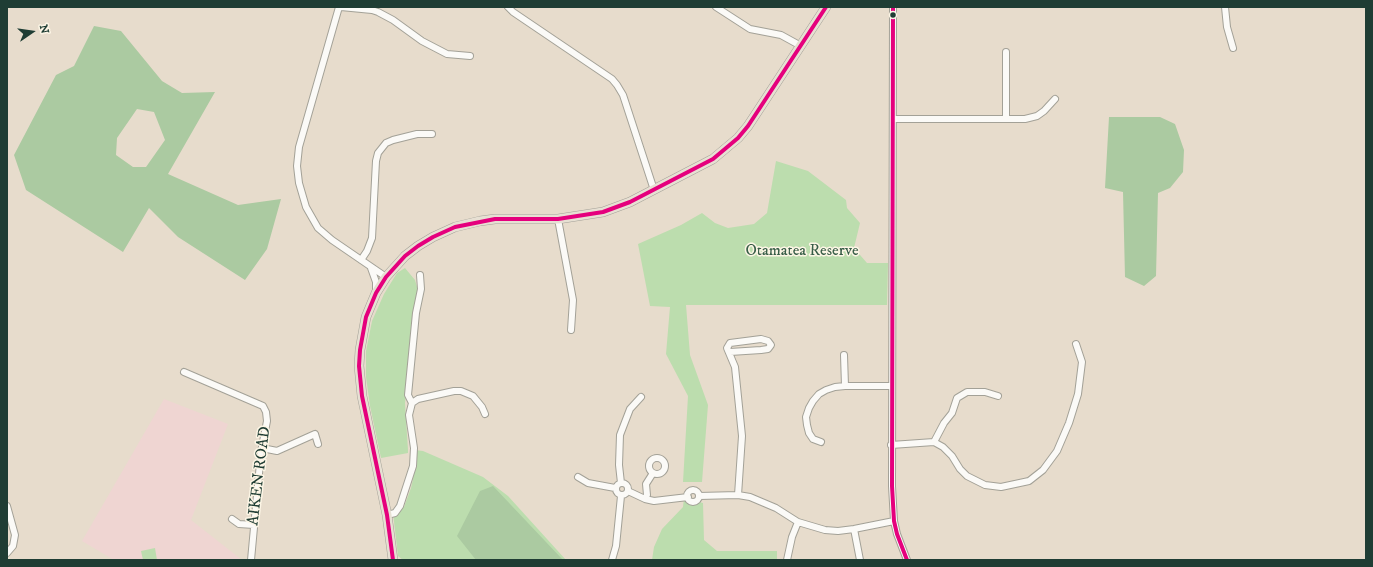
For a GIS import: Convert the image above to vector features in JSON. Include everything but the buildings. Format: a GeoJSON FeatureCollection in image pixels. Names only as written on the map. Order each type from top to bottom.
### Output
{"type":"FeatureCollection","features":[{"type":"Feature","properties":{"kind":"highway"},"geometry":{"type":"LineString","coordinates":[[393,560],[387,515],[362,396],[359,366],[364,322],[376,293],[386,277],[400,261],[418,246],[455,227],[495,219],[558,219],[603,212],[630,202],[713,159],[738,138],[757,113],[826,7]]}},
{"type":"Feature","properties":{"kind":"street"},"geometry":{"type":"LineString","coordinates":[[386,277],[332,240],[318,228],[306,207],[298,175],[299,147],[340,7],[372,10],[378,12],[393,20],[422,41],[447,54],[470,56]]}},
{"type":"Feature","properties":{"kind":"street"},"geometry":{"type":"LineString","coordinates":[[508,7],[513,12],[612,79],[617,85],[622,95],[654,190]]}},
{"type":"Feature","properties":{"kind":"street"},"geometry":{"type":"LineString","coordinates":[[716,7],[750,29],[781,35],[801,46]]}},
{"type":"Feature","properties":{"kind":"street"},"geometry":{"type":"LineString","coordinates":[[893,7],[892,486],[894,521],[901,546],[907,560]]}},
{"type":"Feature","properties":{"kind":"street"},"geometry":{"type":"LineString","coordinates":[[1225,7],[1227,27],[1233,48]]}},
{"type":"Feature","properties":{"kind":"street"},"geometry":{"type":"LineString","coordinates":[[1006,52],[1006,119]]}},
{"type":"Feature","properties":{"kind":"street"},"geometry":{"type":"LineString","coordinates":[[893,119],[1025,119],[1037,116],[1055,99]]}},
{"type":"Feature","properties":{"kind":"street"},"geometry":{"type":"LineString","coordinates":[[361,260],[367,251],[372,238],[376,161],[378,153],[386,143],[393,140],[417,134],[432,134]]}},
{"type":"Feature","properties":{"kind":"street"},"geometry":{"type":"LineString","coordinates":[[558,219],[573,300],[571,330]]}},
{"type":"Feature","properties":{"kind":"street"},"geometry":{"type":"LineString","coordinates":[[370,266],[376,282],[376,293]]}},
{"type":"Feature","properties":{"kind":"street"},"geometry":{"type":"LineString","coordinates":[[387,515],[394,513],[400,506],[413,466],[414,448],[409,415],[412,403],[408,395],[408,390],[416,313],[421,289],[420,275]]}},
{"type":"Feature","properties":{"kind":"street"},"geometry":{"type":"LineString","coordinates":[[761,339],[768,341],[771,345],[768,349],[733,352],[727,348],[730,343],[740,341],[761,339]]}},
{"type":"Feature","properties":{"kind":"street"},"geometry":{"type":"LineString","coordinates":[[738,495],[742,436],[733,352],[740,341]]}},
{"type":"Feature","properties":{"kind":"street"},"geometry":{"type":"LineString","coordinates":[[891,445],[934,442],[944,447],[960,469],[968,476],[985,485],[1001,488],[1028,481],[1043,470],[1057,451],[1069,423],[1078,394],[1082,362],[1076,344]]}},
{"type":"Feature","properties":{"kind":"street"},"geometry":{"type":"LineString","coordinates":[[844,355],[845,386]]}},
{"type":"Feature","properties":{"kind":"street","name":"AIKEN ROAD"},"geometry":{"type":"LineString","coordinates":[[184,372],[263,406],[266,412],[267,421],[262,448],[251,560]]}},
{"type":"Feature","properties":{"kind":"street"},"geometry":{"type":"LineString","coordinates":[[821,442],[813,439],[809,433],[806,417],[813,401],[822,392],[835,387],[845,386],[892,386]]}},
{"type":"Feature","properties":{"kind":"street"},"geometry":{"type":"LineString","coordinates":[[412,403],[418,399],[454,391],[461,391],[473,396],[480,404],[485,414]]}},
{"type":"Feature","properties":{"kind":"street"},"geometry":{"type":"LineString","coordinates":[[934,442],[944,423],[952,413],[957,398],[967,392],[985,392],[998,396]]}},
{"type":"Feature","properties":{"kind":"street"},"geometry":{"type":"LineString","coordinates":[[621,483],[619,465],[620,435],[630,409],[641,397]]}},
{"type":"Feature","properties":{"kind":"street"},"geometry":{"type":"LineString","coordinates":[[262,448],[277,450],[316,434],[318,444]]}},
{"type":"Feature","properties":{"kind":"street"},"geometry":{"type":"LineString","coordinates":[[645,499],[647,495],[646,484],[653,473]]}},
{"type":"Feature","properties":{"kind":"street"},"geometry":{"type":"LineString","coordinates":[[578,477],[588,483],[615,488]]}},
{"type":"Feature","properties":{"kind":"street"},"geometry":{"type":"LineString","coordinates":[[621,483],[624,483],[627,486],[628,491],[645,499],[658,501],[688,497],[689,493],[692,491],[698,492],[699,496],[738,495],[762,501],[798,522],[825,530],[838,531],[854,529],[894,521]]}},
{"type":"Feature","properties":{"kind":"street"},"geometry":{"type":"LineString","coordinates":[[615,488],[621,483]]}},
{"type":"Feature","properties":{"kind":"street"},"geometry":{"type":"LineString","coordinates":[[615,488],[616,493],[621,496]]}},
{"type":"Feature","properties":{"kind":"street"},"geometry":{"type":"LineString","coordinates":[[621,496],[626,494],[628,491]]}},
{"type":"Feature","properties":{"kind":"street"},"geometry":{"type":"LineString","coordinates":[[612,560],[615,554],[621,496]]}},
{"type":"Feature","properties":{"kind":"street"},"geometry":{"type":"LineString","coordinates":[[7,506],[14,534],[13,546],[7,553]]}},
{"type":"Feature","properties":{"kind":"street"},"geometry":{"type":"LineString","coordinates":[[232,519],[239,524],[254,525]]}},
{"type":"Feature","properties":{"kind":"street"},"geometry":{"type":"LineString","coordinates":[[787,560],[792,537],[798,522]]}},
{"type":"Feature","properties":{"kind":"street"},"geometry":{"type":"LineString","coordinates":[[854,529],[860,560]]}},
{"type":"Feature","properties":{"kind":"shaded area"},"geometry":{"type":"Polygon","coordinates":[[[164,399],[228,424],[191,520],[242,560],[114,560],[82,541],[164,399]]]}},
{"type":"Feature","properties":{"kind":"green space"},"geometry":{"type":"Polygon","coordinates":[[[94,26],[121,31],[162,81],[182,93],[215,92],[168,174],[238,205],[281,199],[267,249],[245,280],[178,237],[149,208],[123,252],[26,190],[14,155],[56,75],[74,66],[94,26]],[[137,109],[117,138],[116,155],[133,167],[146,167],[165,140],[154,112],[137,109]]]}},
{"type":"Feature","properties":{"kind":"green space"},"geometry":{"type":"Polygon","coordinates":[[[1109,117],[1160,117],[1175,124],[1184,150],[1183,172],[1170,188],[1158,193],[1156,276],[1144,286],[1125,277],[1123,192],[1105,188],[1109,117]]]}},
{"type":"Feature","properties":{"kind":"green space","name":"Otamatea Reserve"},"geometry":{"type":"Polygon","coordinates":[[[776,161],[808,171],[846,200],[847,208],[860,223],[854,248],[867,263],[888,263],[887,305],[686,305],[690,355],[708,405],[702,482],[683,482],[688,396],[666,354],[670,307],[650,306],[638,244],[681,225],[702,213],[715,223],[728,228],[754,224],[767,213],[776,161]]]}},
{"type":"Feature","properties":{"kind":"green space"},"geometry":{"type":"Polygon","coordinates":[[[405,268],[415,280],[418,290],[405,403],[408,453],[381,458],[370,406],[366,377],[366,351],[372,321],[384,294],[397,273],[405,268]]]}},
{"type":"Feature","properties":{"kind":"green space"},"geometry":{"type":"Polygon","coordinates":[[[415,450],[423,451],[483,477],[508,496],[566,560],[403,560],[398,556],[393,513],[404,507],[411,488],[415,450]]]}},
{"type":"Feature","properties":{"kind":"green space"},"geometry":{"type":"Polygon","coordinates":[[[493,486],[563,560],[476,560],[457,536],[480,491],[493,486]]]}},
{"type":"Feature","properties":{"kind":"green space"},"geometry":{"type":"Polygon","coordinates":[[[684,498],[703,503],[704,540],[717,551],[777,551],[777,560],[652,560],[654,547],[662,529],[683,507],[684,498]]]}},
{"type":"Feature","properties":{"kind":"green space"},"geometry":{"type":"Polygon","coordinates":[[[155,548],[157,560],[143,560],[141,551],[155,548]]]}},
{"type":"Feature","properties":{"kind":"transit line"},"geometry":{"type":"LineString","coordinates":[[393,560],[387,515],[362,396],[359,366],[360,350],[366,317],[376,293],[386,277],[405,256],[418,246],[455,227],[495,219],[558,219],[603,212],[630,202],[713,159],[738,138],[748,126],[826,7]]}},
{"type":"Feature","properties":{"kind":"transit line"},"geometry":{"type":"LineString","coordinates":[[893,7],[892,486],[894,521],[897,534],[907,560]]}}]}
